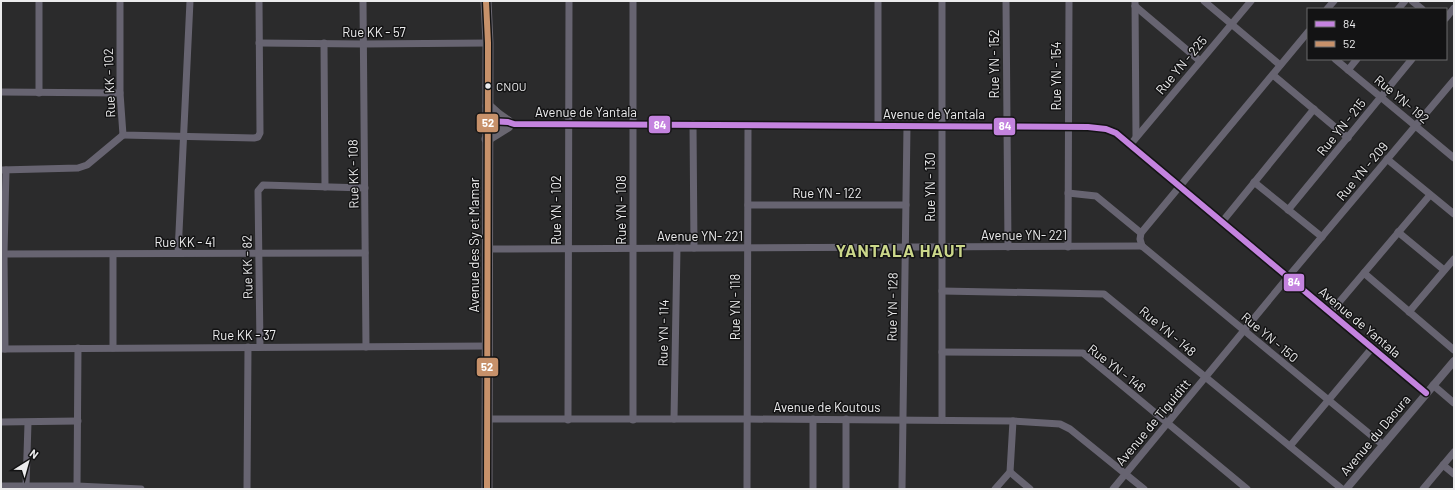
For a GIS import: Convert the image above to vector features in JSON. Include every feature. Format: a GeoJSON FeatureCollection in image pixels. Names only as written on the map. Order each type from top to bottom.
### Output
{"type":"FeatureCollection","features":[{"type":"Feature","properties":{"kind":"highway","name":"Avenue des Sy et Mamar"},"geometry":{"type":"LineString","coordinates":[[486,1],[488,43],[487,489]]}},
{"type":"Feature","properties":{"kind":"highway"},"geometry":{"type":"LineString","coordinates":[[487,140],[510,124],[488,106]]}},
{"type":"Feature","properties":{"kind":"street"},"geometry":{"type":"LineString","coordinates":[[39,1],[39,93]]}},
{"type":"Feature","properties":{"kind":"street","name":"Rue KK - 102"},"geometry":{"type":"LineString","coordinates":[[120,1],[120,93],[123,135],[254,138],[258,136],[260,133],[259,43]]}},
{"type":"Feature","properties":{"kind":"street"},"geometry":{"type":"LineString","coordinates":[[178,253],[190,1]]}},
{"type":"Feature","properties":{"kind":"street"},"geometry":{"type":"LineString","coordinates":[[259,1],[259,43]]}},
{"type":"Feature","properties":{"kind":"street","name":"Rue KK - 108"},"geometry":{"type":"LineString","coordinates":[[363,1],[366,347]]}},
{"type":"Feature","properties":{"kind":"street","name":"Rue YN - 102"},"geometry":{"type":"LineString","coordinates":[[568,420],[569,1]]}},
{"type":"Feature","properties":{"kind":"street","name":"Rue YN - 108"},"geometry":{"type":"LineString","coordinates":[[633,1],[633,420]]}},
{"type":"Feature","properties":{"kind":"street"},"geometry":{"type":"LineString","coordinates":[[878,1],[878,126]]}},
{"type":"Feature","properties":{"kind":"street","name":"Rue YN - 130"},"geometry":{"type":"LineString","coordinates":[[942,1],[942,420]]}},
{"type":"Feature","properties":{"kind":"street","name":"Rue YN - 152"},"geometry":{"type":"LineString","coordinates":[[1006,1],[1008,247]]}},
{"type":"Feature","properties":{"kind":"street","name":"Rue YN - 154"},"geometry":{"type":"LineString","coordinates":[[1068,247],[1069,1]]}},
{"type":"Feature","properties":{"kind":"street"},"geometry":{"type":"LineString","coordinates":[[1204,1],[1280,65]]}},
{"type":"Feature","properties":{"kind":"street","name":"Rue YN - 225"},"geometry":{"type":"LineString","coordinates":[[1130,145],[1251,1]]}},
{"type":"Feature","properties":{"kind":"street"},"geometry":{"type":"LineString","coordinates":[[1412,1],[1421,8]]}},
{"type":"Feature","properties":{"kind":"street"},"geometry":{"type":"LineString","coordinates":[[1135,3],[1200,61]]}},
{"type":"Feature","properties":{"kind":"street"},"geometry":{"type":"LineString","coordinates":[[1135,3],[1136,137]]}},
{"type":"Feature","properties":{"kind":"street"},"geometry":{"type":"LineString","coordinates":[[1447,17],[1454,8]]}},
{"type":"Feature","properties":{"kind":"street"},"geometry":{"type":"LineString","coordinates":[[1142,246],[1140,239],[1142,233],[1179,186],[1307,34]]}},
{"type":"Feature","properties":{"kind":"street","name":"Rue KK - 57"},"geometry":{"type":"LineString","coordinates":[[259,43],[488,43]]}},
{"type":"Feature","properties":{"kind":"street"},"geometry":{"type":"LineString","coordinates":[[324,44],[326,187],[365,188]]}},
{"type":"Feature","properties":{"kind":"street","name":"Rue YN- 192"},"geometry":{"type":"LineString","coordinates":[[1336,60],[1454,158]]}},
{"type":"Feature","properties":{"kind":"street"},"geometry":{"type":"LineString","coordinates":[[1348,70],[1356,60]]}},
{"type":"Feature","properties":{"kind":"street","name":"Rue YN - 215"},"geometry":{"type":"LineString","coordinates":[[1288,210],[1411,60]]}},
{"type":"Feature","properties":{"kind":"street"},"geometry":{"type":"LineString","coordinates":[[1273,75],[1348,138]]}},
{"type":"Feature","properties":{"kind":"street","name":"Rue YN - 209"},"geometry":{"type":"LineString","coordinates":[[1288,277],[1454,80]]}},
{"type":"Feature","properties":{"kind":"street"},"geometry":{"type":"LineString","coordinates":[[1,92],[120,93]]}},
{"type":"Feature","properties":{"kind":"street"},"geometry":{"type":"LineString","coordinates":[[1222,222],[1314,109]]}},
{"type":"Feature","properties":{"kind":"street","name":"Avenue de Yantala"},"geometry":{"type":"LineString","coordinates":[[488,123],[693,124],[748,126],[1088,126],[1106,129],[1116,133],[1426,393]]}},
{"type":"Feature","properties":{"kind":"street"},"geometry":{"type":"LineString","coordinates":[[693,124],[694,248]]}},
{"type":"Feature","properties":{"kind":"street","name":"Rue YN - 118"},"geometry":{"type":"LineString","coordinates":[[747,489],[748,126]]}},
{"type":"Feature","properties":{"kind":"street","name":"Rue YN - 128"},"geometry":{"type":"LineString","coordinates":[[902,489],[907,126]]}},
{"type":"Feature","properties":{"kind":"street"},"geometry":{"type":"LineString","coordinates":[[3,349],[4,170],[78,168],[87,165],[123,135]]}},
{"type":"Feature","properties":{"kind":"street"},"geometry":{"type":"LineString","coordinates":[[1387,159],[1454,214]]}},
{"type":"Feature","properties":{"kind":"street"},"geometry":{"type":"LineString","coordinates":[[1254,182],[1322,237]]}},
{"type":"Feature","properties":{"kind":"street","name":"Rue KK - 82"},"geometry":{"type":"LineString","coordinates":[[260,347],[260,253],[258,191],[263,185],[326,187]]}},
{"type":"Feature","properties":{"kind":"street"},"geometry":{"type":"LineString","coordinates":[[1068,193],[1096,196],[1142,233]]}},
{"type":"Feature","properties":{"kind":"street"},"geometry":{"type":"LineString","coordinates":[[1330,313],[1430,194]]}},
{"type":"Feature","properties":{"kind":"street","name":"Rue YN - 122"},"geometry":{"type":"LineString","coordinates":[[748,205],[906,205]]}},
{"type":"Feature","properties":{"kind":"street"},"geometry":{"type":"LineString","coordinates":[[1398,232],[1444,270]]}},
{"type":"Feature","properties":{"kind":"street","name":"Avenue YN- 221"},"geometry":{"type":"LineString","coordinates":[[488,249],[1142,246]]}},
{"type":"Feature","properties":{"kind":"street","name":"Rue YN - 150"},"geometry":{"type":"LineString","coordinates":[[1142,246],[1327,401],[1383,445]]}},
{"type":"Feature","properties":{"kind":"street","name":"Rue YN - 114"},"geometry":{"type":"LineString","coordinates":[[674,419],[677,248]]}},
{"type":"Feature","properties":{"kind":"street","name":"Rue KK - 41"},"geometry":{"type":"LineString","coordinates":[[4,254],[365,254]]}},
{"type":"Feature","properties":{"kind":"street"},"geometry":{"type":"LineString","coordinates":[[113,348],[114,254]]}},
{"type":"Feature","properties":{"kind":"street"},"geometry":{"type":"LineString","coordinates":[[1409,312],[1454,258]]}},
{"type":"Feature","properties":{"kind":"street"},"geometry":{"type":"LineString","coordinates":[[1364,273],[1454,350]]}},
{"type":"Feature","properties":{"kind":"street","name":"Avenue de Tiguiditt"},"geometry":{"type":"LineString","coordinates":[[1113,489],[1288,277]]}},
{"type":"Feature","properties":{"kind":"street","name":"Rue YN - 148"},"geometry":{"type":"LineString","coordinates":[[942,291],[1104,294],[1342,489]]}},
{"type":"Feature","properties":{"kind":"street","name":"Rue KK - 37"},"geometry":{"type":"LineString","coordinates":[[3,349],[488,346]]}},
{"type":"Feature","properties":{"kind":"street"},"geometry":{"type":"LineString","coordinates":[[247,489],[248,347]]}},
{"type":"Feature","properties":{"kind":"street"},"geometry":{"type":"LineString","coordinates":[[77,486],[78,348]]}},
{"type":"Feature","properties":{"kind":"street"},"geometry":{"type":"LineString","coordinates":[[1290,446],[1372,348]]}},
{"type":"Feature","properties":{"kind":"street","name":"Rue YN - 146"},"geometry":{"type":"LineString","coordinates":[[942,352],[1083,353],[1246,489]]}},
{"type":"Feature","properties":{"kind":"street","name":"Avenue du Daoura"},"geometry":{"type":"LineString","coordinates":[[1346,489],[1454,361]]}},
{"type":"Feature","properties":{"kind":"street"},"geometry":{"type":"LineString","coordinates":[[1433,385],[1454,403]]}},
{"type":"Feature","properties":{"kind":"street","name":"Avenue de Koutous"},"geometry":{"type":"LineString","coordinates":[[488,419],[942,420],[1013,421],[1066,426],[1144,489]]}},
{"type":"Feature","properties":{"kind":"street"},"geometry":{"type":"LineString","coordinates":[[813,419],[813,489]]}},
{"type":"Feature","properties":{"kind":"street"},"geometry":{"type":"LineString","coordinates":[[846,419],[846,489]]}},
{"type":"Feature","properties":{"kind":"street"},"geometry":{"type":"LineString","coordinates":[[1,422],[28,423],[78,421]]}},
{"type":"Feature","properties":{"kind":"street"},"geometry":{"type":"LineString","coordinates":[[995,489],[1010,472],[1013,421]]}},
{"type":"Feature","properties":{"kind":"street"},"geometry":{"type":"LineString","coordinates":[[26,486],[28,423]]}},
{"type":"Feature","properties":{"kind":"street"},"geometry":{"type":"LineString","coordinates":[[1423,489],[1454,452]]}},
{"type":"Feature","properties":{"kind":"street"},"geometry":{"type":"LineString","coordinates":[[1443,465],[1454,474]]}},
{"type":"Feature","properties":{"kind":"street"},"geometry":{"type":"LineString","coordinates":[[1010,472],[1030,489]]}},
{"type":"Feature","properties":{"kind":"street"},"geometry":{"type":"LineString","coordinates":[[1,486],[45,488],[77,486],[141,489]]}},
{"type":"Feature","properties":{"kind":"transit line","name":"52"},"geometry":{"type":"LineString","coordinates":[[486,1],[488,43],[487,489]]}},
{"type":"Feature","properties":{"kind":"transit line","name":"84"},"geometry":{"type":"LineString","coordinates":[[488,121],[508,122],[514,124],[1088,127],[1106,129],[1116,133],[1426,393]]}},
{"type":"Feature","properties":{"kind":"place","name":"CNOU"},"geometry":{"type":"Point","coordinates":[488,86]}},
{"type":"Feature","properties":{"kind":"district","name":"YANTALA HAUT"},"geometry":{"type":"Point","coordinates":[901,250]}}]}
